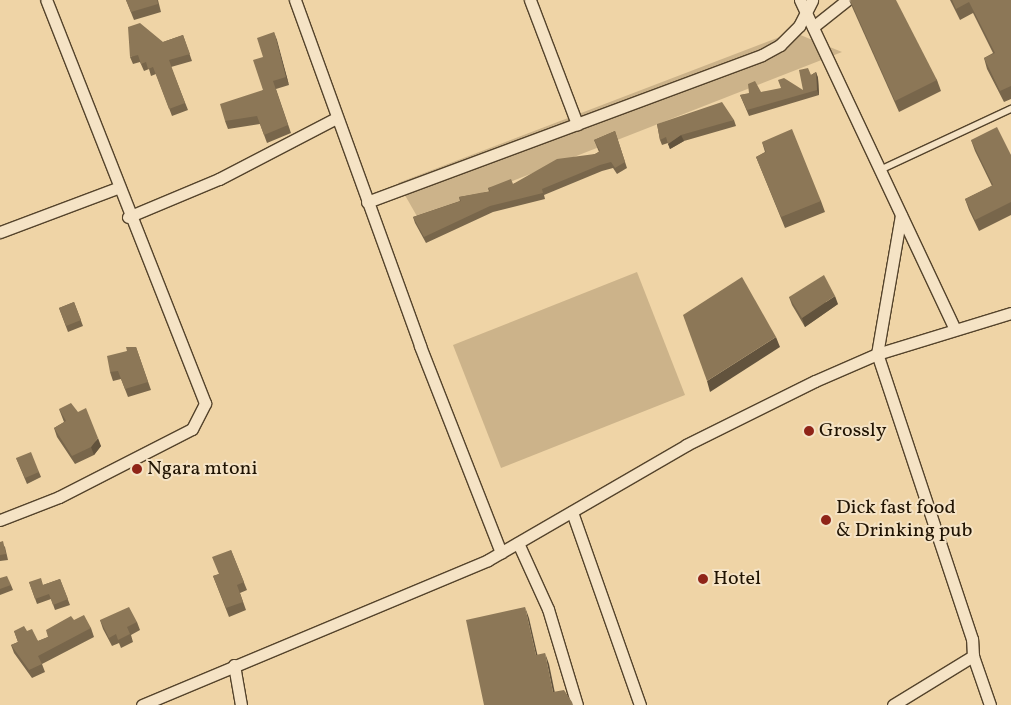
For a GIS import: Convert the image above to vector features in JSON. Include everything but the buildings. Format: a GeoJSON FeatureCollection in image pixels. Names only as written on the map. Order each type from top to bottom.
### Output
{"type":"FeatureCollection","features":[{"type":"Feature","properties":{"kind":"street"},"geometry":{"type":"LineString","coordinates":[[0,520],[59,497],[192,429],[202,416],[202,389],[128,217],[46,0]]}},
{"type":"Feature","properties":{"kind":"street"},"geometry":{"type":"LineString","coordinates":[[295,0],[367,202],[501,553]]}},
{"type":"Feature","properties":{"kind":"street"},"geometry":{"type":"LineString","coordinates":[[530,0],[577,124]]}},
{"type":"Feature","properties":{"kind":"street"},"geometry":{"type":"LineString","coordinates":[[800,0],[955,329]]}},
{"type":"Feature","properties":{"kind":"street"},"geometry":{"type":"LineString","coordinates":[[367,202],[762,55],[780,45],[799,26],[812,0]]}},
{"type":"Feature","properties":{"kind":"street"},"geometry":{"type":"LineString","coordinates":[[813,27],[847,0]]}},
{"type":"Feature","properties":{"kind":"street"},"geometry":{"type":"LineString","coordinates":[[128,217],[219,179],[336,118]]}},
{"type":"Feature","properties":{"kind":"street"},"geometry":{"type":"LineString","coordinates":[[0,232],[117,188]]}},
{"type":"Feature","properties":{"kind":"street"},"geometry":{"type":"LineString","coordinates":[[901,215],[877,354],[972,639],[972,656],[990,705]]}},
{"type":"Feature","properties":{"kind":"street"},"geometry":{"type":"LineString","coordinates":[[142,705],[501,553],[686,445],[877,354],[1011,313]]}},
{"type":"Feature","properties":{"kind":"street"},"geometry":{"type":"LineString","coordinates":[[572,512],[640,705]]}},
{"type":"Feature","properties":{"kind":"street"},"geometry":{"type":"LineString","coordinates":[[518,542],[544,601],[577,705]]}},
{"type":"Feature","properties":{"kind":"street"},"geometry":{"type":"LineString","coordinates":[[894,705],[972,656]]}},
{"type":"Feature","properties":{"kind":"street"},"geometry":{"type":"LineString","coordinates":[[234,665],[241,705]]}},
{"type":"Feature","properties":{"kind":"lane"},"geometry":{"type":"LineString","coordinates":[[880,170],[1011,109]]}},
{"type":"Feature","properties":{"kind":"shaded area"},"geometry":{"type":"Polygon","coordinates":[[[793,32],[842,52],[418,218],[398,183],[793,32]]]}},
{"type":"Feature","properties":{"kind":"shaded area"},"geometry":{"type":"Polygon","coordinates":[[[637,272],[685,395],[501,468],[453,345],[637,272]]]}},
{"type":"Feature","properties":{"kind":"place","name":"Grossly"},"geometry":{"type":"Point","coordinates":[809,431]}},
{"type":"Feature","properties":{"kind":"place","name":"Ngara mtoni"},"geometry":{"type":"Point","coordinates":[137,469]}},
{"type":"Feature","properties":{"kind":"place","name":"Dick fast food & Drinking pub"},"geometry":{"type":"Point","coordinates":[826,520]}},
{"type":"Feature","properties":{"kind":"place","name":"Hotel"},"geometry":{"type":"Point","coordinates":[703,579]}}]}
